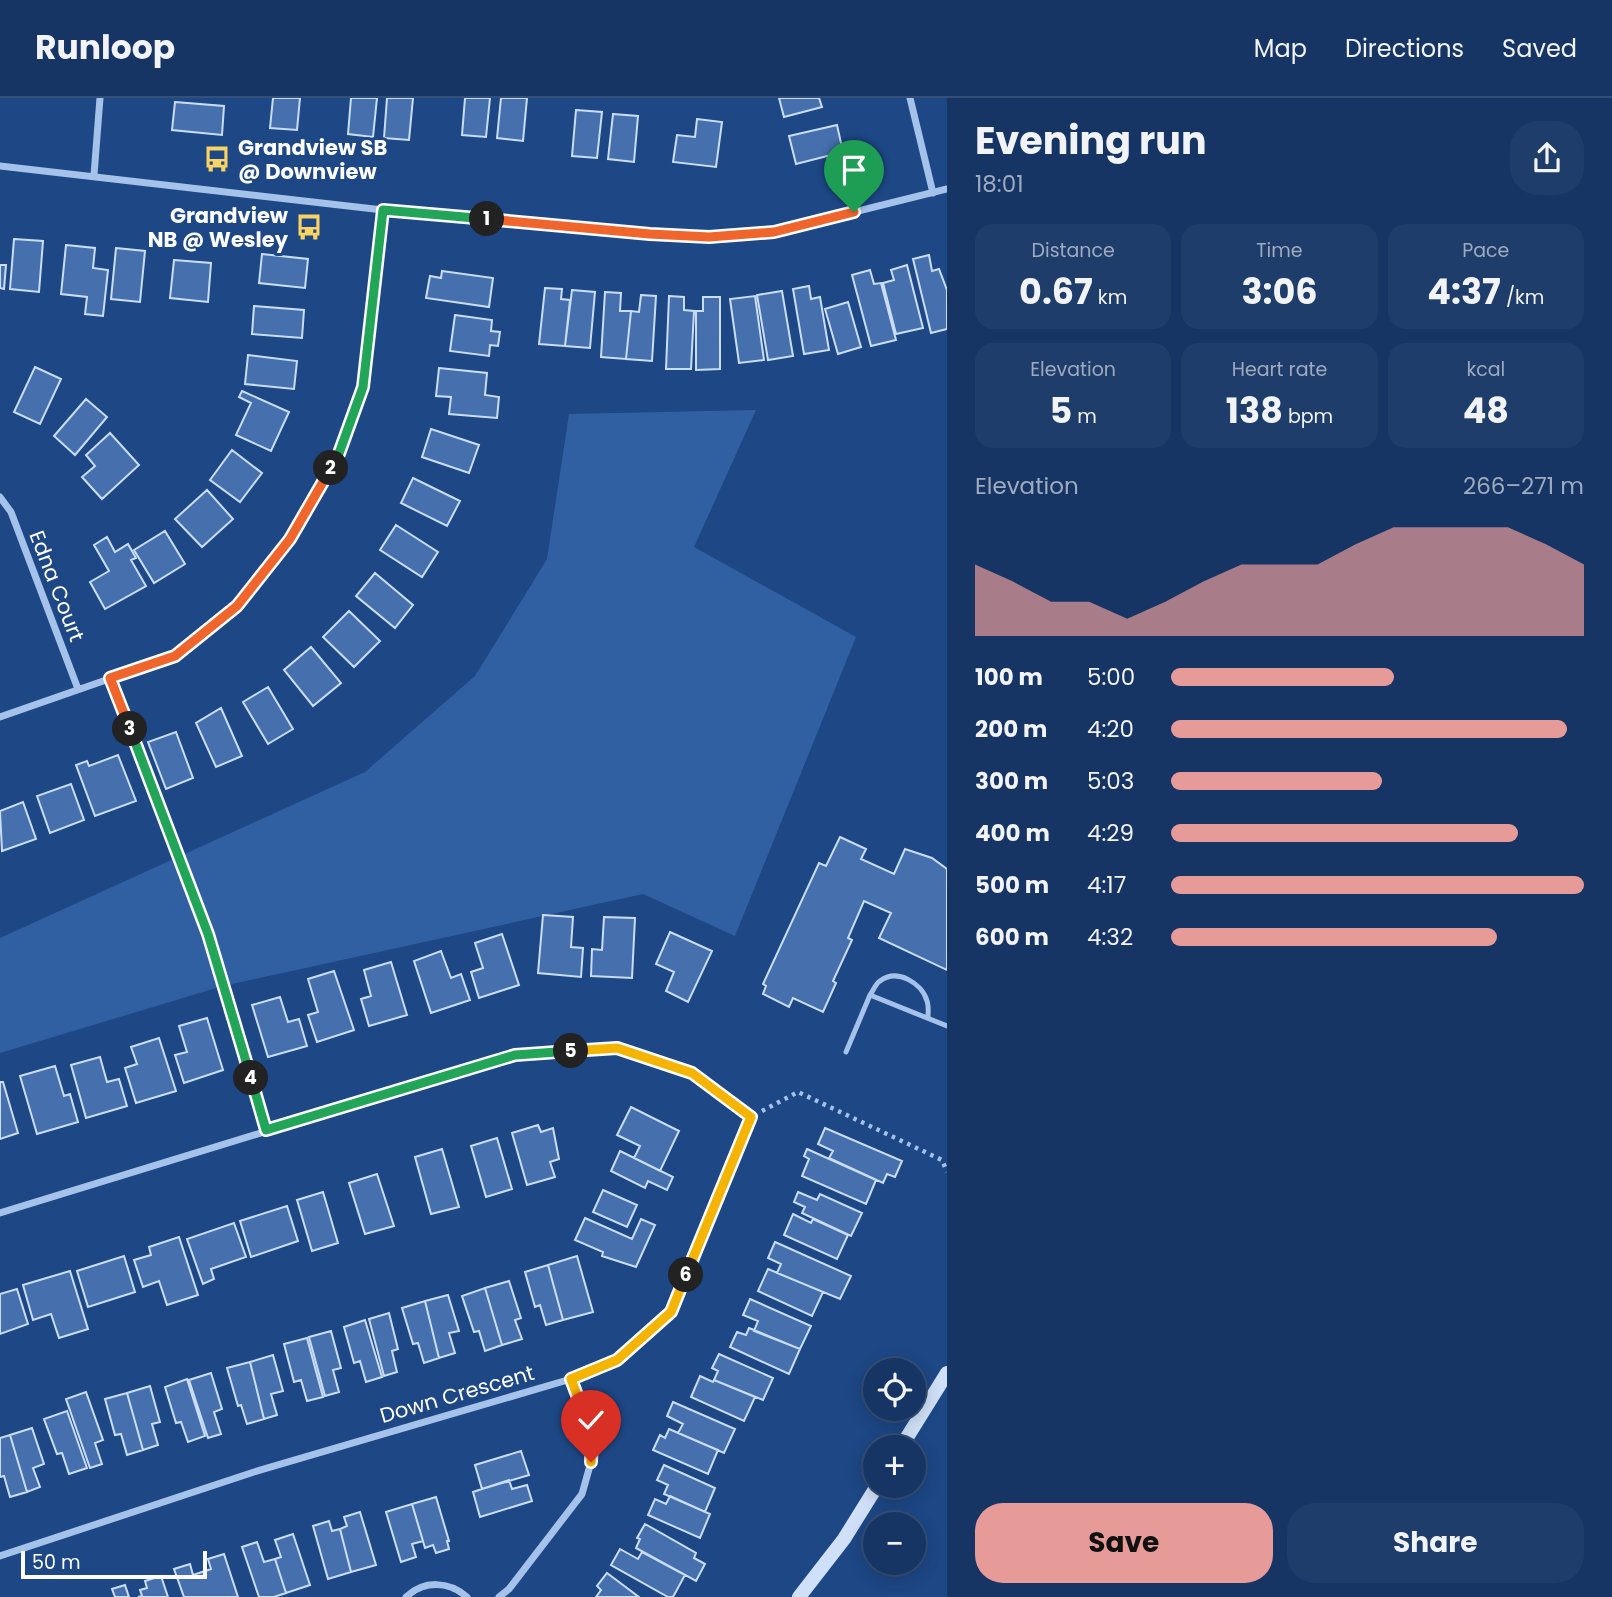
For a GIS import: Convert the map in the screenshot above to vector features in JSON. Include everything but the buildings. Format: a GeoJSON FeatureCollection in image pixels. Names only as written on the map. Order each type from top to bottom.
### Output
{"type":"FeatureCollection","features":[{"type":"Feature","properties":{"kind":"main road"},"geometry":{"type":"LineString","coordinates":[[908,1435],[947,1373]]}},
{"type":"Feature","properties":{"kind":"main road"},"geometry":{"type":"LineString","coordinates":[[799,1597],[844,1539],[870,1498]]}},
{"type":"Feature","properties":{"kind":"street"},"geometry":{"type":"LineString","coordinates":[[94,175],[100,98]]}},
{"type":"Feature","properties":{"kind":"street"},"geometry":{"type":"LineString","coordinates":[[910,98],[933,193]]}},
{"type":"Feature","properties":{"kind":"street"},"geometry":{"type":"LineString","coordinates":[[0,166],[383,210],[709,237],[774,232],[947,189]]}},
{"type":"Feature","properties":{"kind":"street"},"geometry":{"type":"LineString","coordinates":[[0,717],[175,656],[237,606],[290,539],[337,459],[363,387],[383,210]]}},
{"type":"Feature","properties":{"kind":"street","name":"Edna Court"},"geometry":{"type":"LineString","coordinates":[[0,497],[11,512],[78,689]]}},
{"type":"Feature","properties":{"kind":"street"},"geometry":{"type":"LineString","coordinates":[[0,1213],[515,1055],[617,1048],[692,1073],[751,1117]]}},
{"type":"Feature","properties":{"kind":"street","name":"Down Crescent"},"geometry":{"type":"LineString","coordinates":[[0,1556],[254,1472],[571,1379],[617,1360],[671,1312],[751,1117]]}},
{"type":"Feature","properties":{"kind":"street"},"geometry":{"type":"LineString","coordinates":[[499,1597],[509,1589],[582,1494],[591,1462],[592,1435],[571,1379]]}},
{"type":"Feature","properties":{"kind":"street"},"geometry":{"type":"LineString","coordinates":[[406,1597],[423,1587],[437,1584],[452,1587],[467,1597]]}},
{"type":"Feature","properties":{"kind":"lane"},"geometry":{"type":"LineString","coordinates":[[846,1052],[870,995],[880,981],[891,976],[903,977],[921,989],[928,1001],[928,1018]]}},
{"type":"Feature","properties":{"kind":"lane"},"geometry":{"type":"LineString","coordinates":[[870,995],[947,1026]]}},
{"type":"Feature","properties":{"kind":"path"},"geometry":{"type":"LineString","coordinates":[[110,678],[208,934],[266,1130]]}},
{"type":"Feature","properties":{"kind":"path"},"geometry":{"type":"LineString","coordinates":[[751,1117],[798,1092],[942,1160],[947,1172]]}},
{"type":"Feature","properties":{"kind":"shaded area"},"geometry":{"type":"Polygon","coordinates":[[[756,410],[694,547],[856,637],[735,936],[643,894],[223,986],[0,1053],[0,938],[365,772],[475,676],[547,559],[569,414],[756,410]]]}},
{"type":"Feature","properties":{"kind":"place","name":"Grandview SB @ Downview"},"geometry":{"type":"Point","coordinates":[217,159]}},
{"type":"Feature","properties":{"kind":"place","name":"Grandview NB @ Wesley"},"geometry":{"type":"Point","coordinates":[309,227]}},
{"type":"Feature","properties":{"kind":"route"},"geometry":{"type":"LineString","coordinates":[[591,1462],[592,1435],[571,1379],[617,1360],[671,1312],[751,1117],[692,1073],[617,1048],[515,1055],[266,1130],[208,934],[110,678],[175,656],[237,606],[290,539],[337,459],[363,387],[383,210],[709,237],[774,232],[854,212]]}}]}
